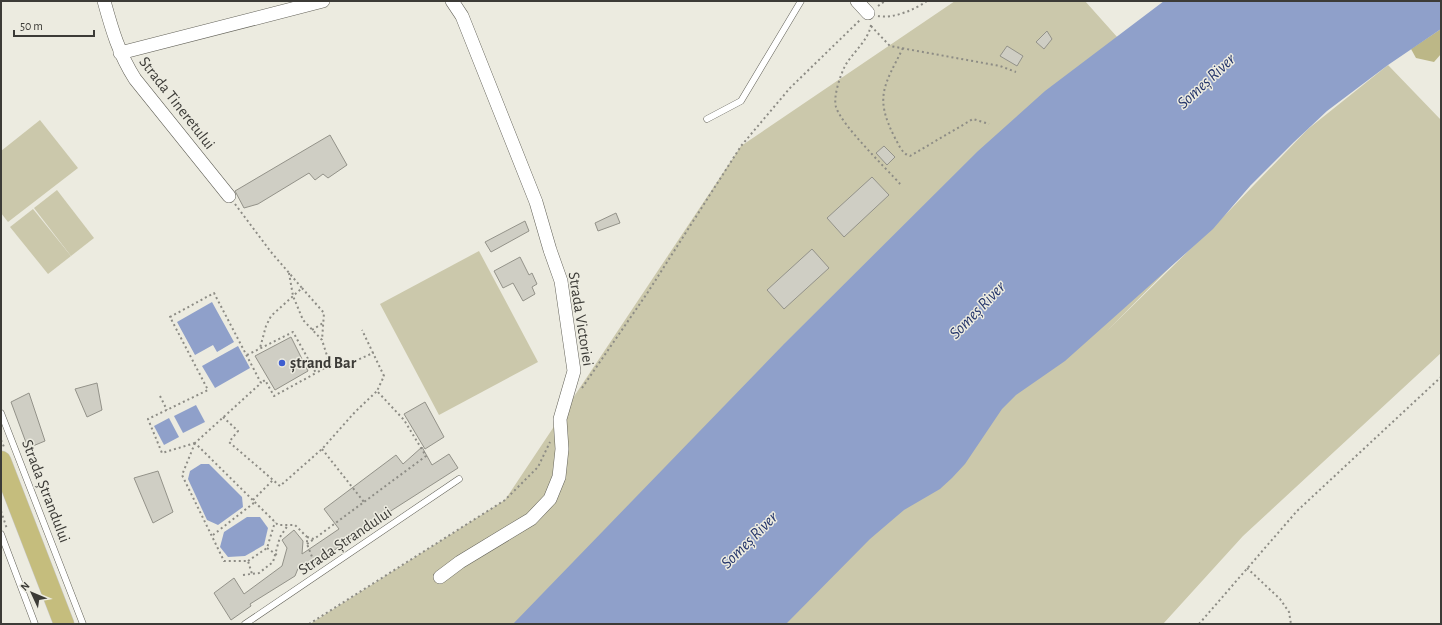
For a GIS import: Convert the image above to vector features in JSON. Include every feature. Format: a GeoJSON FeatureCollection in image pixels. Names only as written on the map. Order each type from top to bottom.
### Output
{"type":"FeatureCollection","features":[{"type":"Feature","properties":{"kind":"main road"},"geometry":{"type":"LineString","coordinates":[[1,461],[46,597],[50,624]]}},
{"type":"Feature","properties":{"kind":"main road"},"geometry":{"type":"LineString","coordinates":[[1,495],[46,597],[64,624]]}},
{"type":"Feature","properties":{"kind":"street","name":"Strada Tineretului"},"geometry":{"type":"LineString","coordinates":[[104,1],[120,53],[136,79],[229,196]]}},
{"type":"Feature","properties":{"kind":"street"},"geometry":{"type":"LineString","coordinates":[[120,53],[322,1]]}},
{"type":"Feature","properties":{"kind":"street","name":"Strada Victoriei"},"geometry":{"type":"LineString","coordinates":[[440,577],[460,562],[531,519],[550,499],[559,477],[562,449],[560,419],[574,371],[561,281],[536,202],[462,16],[452,1]]}},
{"type":"Feature","properties":{"kind":"street"},"geometry":{"type":"LineString","coordinates":[[857,1],[869,19]]}},
{"type":"Feature","properties":{"kind":"lane"},"geometry":{"type":"LineString","coordinates":[[707,119],[741,101],[801,1]]}},
{"type":"Feature","properties":{"kind":"lane","name":"Strada Ștrandului"},"geometry":{"type":"LineString","coordinates":[[1,413],[82,624]]}},
{"type":"Feature","properties":{"kind":"lane","name":"Strada Ștrandului"},"geometry":{"type":"LineString","coordinates":[[245,624],[459,479]]}},
{"type":"Feature","properties":{"kind":"lane"},"geometry":{"type":"LineString","coordinates":[[1,534],[35,624]]}},
{"type":"Feature","properties":{"kind":"path"},"geometry":{"type":"LineString","coordinates":[[578,394],[648,292],[741,146],[790,88],[869,19],[885,1]]}},
{"type":"Feature","properties":{"kind":"path"},"geometry":{"type":"LineString","coordinates":[[869,19],[887,18],[908,11],[927,1]]}},
{"type":"Feature","properties":{"kind":"path"},"geometry":{"type":"LineString","coordinates":[[869,19],[890,46],[1000,66],[1016,72]]}},
{"type":"Feature","properties":{"kind":"path"},"geometry":{"type":"LineString","coordinates":[[869,19],[866,37],[846,66],[837,93],[836,106],[848,126],[901,185]]}},
{"type":"Feature","properties":{"kind":"path"},"geometry":{"type":"LineString","coordinates":[[903,48],[882,94],[882,108],[889,127],[901,150],[906,155],[910,156],[973,119],[989,124]]}},
{"type":"Feature","properties":{"kind":"path"},"geometry":{"type":"LineString","coordinates":[[229,196],[289,272],[324,313],[322,340],[330,365]]}},
{"type":"Feature","properties":{"kind":"path"},"geometry":{"type":"LineString","coordinates":[[289,272],[293,296],[303,320],[322,340]]}},
{"type":"Feature","properties":{"kind":"path"},"geometry":{"type":"LineString","coordinates":[[260,348],[266,326],[271,316],[302,288]]}},
{"type":"Feature","properties":{"kind":"path"},"geometry":{"type":"LineString","coordinates":[[195,443],[162,453],[148,419],[208,390],[170,318],[214,292],[262,382]]}},
{"type":"Feature","properties":{"kind":"path"},"geometry":{"type":"LineString","coordinates":[[312,330],[324,323]]}},
{"type":"Feature","properties":{"kind":"path"},"geometry":{"type":"LineString","coordinates":[[223,417],[238,431],[229,442],[280,486],[322,448],[355,412],[377,391],[384,376],[362,330]]}},
{"type":"Feature","properties":{"kind":"path"},"geometry":{"type":"LineString","coordinates":[[247,355],[293,332],[316,373]]}},
{"type":"Feature","properties":{"kind":"path"},"geometry":{"type":"LineString","coordinates":[[275,522],[267,548],[248,561],[224,561],[213,535],[182,475],[195,443],[265,380],[274,396],[330,365],[352,362],[373,353]]}},
{"type":"Feature","properties":{"kind":"path"},"geometry":{"type":"LineString","coordinates":[[1199,624],[1297,512],[1441,377]]}},
{"type":"Feature","properties":{"kind":"path"},"geometry":{"type":"LineString","coordinates":[[307,544],[426,456],[404,420],[377,391]]}},
{"type":"Feature","properties":{"kind":"path"},"geometry":{"type":"LineString","coordinates":[[160,396],[167,410]]}},
{"type":"Feature","properties":{"kind":"path"},"geometry":{"type":"LineString","coordinates":[[309,624],[505,500],[538,467],[551,440]]}},
{"type":"Feature","properties":{"kind":"path"},"geometry":{"type":"LineString","coordinates":[[195,443],[278,525],[295,525],[307,537],[314,539]]}},
{"type":"Feature","properties":{"kind":"path"},"geometry":{"type":"LineString","coordinates":[[322,448],[364,502]]}},
{"type":"Feature","properties":{"kind":"path"},"geometry":{"type":"LineString","coordinates":[[253,500],[273,480]]}},
{"type":"Feature","properties":{"kind":"path"},"geometry":{"type":"LineString","coordinates":[[213,535],[255,502]]}},
{"type":"Feature","properties":{"kind":"path"},"geometry":{"type":"LineString","coordinates":[[244,575],[259,573],[273,562],[277,554],[280,537],[288,525]]}},
{"type":"Feature","properties":{"kind":"path"},"geometry":{"type":"LineString","coordinates":[[307,537],[307,544],[318,574]]}},
{"type":"Feature","properties":{"kind":"path"},"geometry":{"type":"LineString","coordinates":[[267,548],[277,554]]}},
{"type":"Feature","properties":{"kind":"path"},"geometry":{"type":"LineString","coordinates":[[248,561],[252,574]]}},
{"type":"Feature","properties":{"kind":"path"},"geometry":{"type":"LineString","coordinates":[[1247,568],[1280,599],[1289,612],[1291,624]]}},
{"type":"Feature","properties":{"kind":"shaded area"},"geometry":{"type":"Polygon","coordinates":[[[955,1],[1085,1],[1250,186],[1107,331],[1229,211],[1308,129],[1388,65],[1441,120],[1441,353],[1243,536],[1163,624],[310,624],[505,500],[741,146],[955,1]]]}},
{"type":"Feature","properties":{"kind":"shaded area"},"geometry":{"type":"Polygon","coordinates":[[[1441,29],[1441,54],[1434,62],[1416,58],[1411,49],[1441,29]]]}},
{"type":"Feature","properties":{"kind":"shaded area"},"geometry":{"type":"Polygon","coordinates":[[[40,120],[78,168],[8,222],[1,213],[1,151],[40,120]]]}},
{"type":"Feature","properties":{"kind":"shaded area"},"geometry":{"type":"Polygon","coordinates":[[[57,190],[94,238],[71,256],[34,208],[57,190]]]}},
{"type":"Feature","properties":{"kind":"shaded area"},"geometry":{"type":"Polygon","coordinates":[[[33,209],[71,256],[48,274],[10,227],[33,209]]]}},
{"type":"Feature","properties":{"kind":"shaded area"},"geometry":{"type":"Polygon","coordinates":[[[479,251],[538,362],[439,415],[380,304],[479,251]]]}},
{"type":"Feature","properties":{"kind":"water","name":"Someș River"},"geometry":{"type":"Polygon","coordinates":[[[1164,1],[1441,1],[1441,29],[1388,65],[1327,111],[1250,186],[1213,229],[1065,361],[1016,395],[1002,409],[965,464],[952,478],[940,489],[904,510],[870,539],[786,624],[513,624],[784,344],[978,151],[1045,91],[1164,1]]]}},
{"type":"Feature","properties":{"kind":"water"},"geometry":{"type":"Polygon","coordinates":[[[212,302],[234,342],[217,352],[213,345],[195,355],[177,322],[212,302]]]}},
{"type":"Feature","properties":{"kind":"water"},"geometry":{"type":"Polygon","coordinates":[[[238,346],[250,368],[215,388],[202,366],[238,346]]]}},
{"type":"Feature","properties":{"kind":"water"},"geometry":{"type":"Polygon","coordinates":[[[196,405],[205,422],[183,433],[174,416],[196,405]]]}},
{"type":"Feature","properties":{"kind":"water"},"geometry":{"type":"Polygon","coordinates":[[[169,418],[179,437],[164,445],[154,426],[169,418]]]}},
{"type":"Feature","properties":{"kind":"water"},"geometry":{"type":"Polygon","coordinates":[[[201,464],[209,464],[242,497],[243,507],[218,525],[207,520],[188,479],[190,471],[201,464]]]}},
{"type":"Feature","properties":{"kind":"water"},"geometry":{"type":"Polygon","coordinates":[[[247,517],[260,517],[268,528],[264,545],[245,556],[228,557],[220,547],[224,532],[247,517]]]}},
{"type":"Feature","properties":{"kind":"building"},"geometry":{"type":"Polygon","coordinates":[[[1047,31],[1052,39],[1044,49],[1036,42],[1047,31]]]}},
{"type":"Feature","properties":{"kind":"building"},"geometry":{"type":"Polygon","coordinates":[[[1007,46],[1023,56],[1017,66],[1000,56],[1007,46]]]}},
{"type":"Feature","properties":{"kind":"building"},"geometry":{"type":"Polygon","coordinates":[[[330,135],[347,165],[328,178],[323,174],[315,180],[309,173],[258,204],[244,208],[235,191],[330,135]]]}},
{"type":"Feature","properties":{"kind":"building"},"geometry":{"type":"Polygon","coordinates":[[[884,146],[895,157],[887,165],[876,153],[884,146]]]}},
{"type":"Feature","properties":{"kind":"building"},"geometry":{"type":"Polygon","coordinates":[[[872,177],[889,195],[844,237],[827,218],[872,177]]]}},
{"type":"Feature","properties":{"kind":"building"},"geometry":{"type":"Polygon","coordinates":[[[616,213],[620,223],[598,231],[595,223],[616,213]]]}},
{"type":"Feature","properties":{"kind":"building"},"geometry":{"type":"Polygon","coordinates":[[[525,221],[529,231],[491,252],[485,242],[525,221]]]}},
{"type":"Feature","properties":{"kind":"building"},"geometry":{"type":"Polygon","coordinates":[[[812,249],[829,268],[784,309],[767,290],[812,249]]]}},
{"type":"Feature","properties":{"kind":"building"},"geometry":{"type":"Polygon","coordinates":[[[520,257],[529,275],[532,273],[537,284],[532,287],[535,294],[523,301],[513,283],[503,288],[494,271],[520,257]]]}},
{"type":"Feature","properties":{"kind":"building","name":"ștrand Bar"},"geometry":{"type":"Polygon","coordinates":[[[291,337],[308,371],[275,390],[255,356],[291,337]]]}},
{"type":"Feature","properties":{"kind":"building"},"geometry":{"type":"Polygon","coordinates":[[[97,383],[102,410],[87,417],[75,389],[97,383]]]}},
{"type":"Feature","properties":{"kind":"building"},"geometry":{"type":"Polygon","coordinates":[[[29,393],[45,441],[28,448],[11,402],[29,393]]]}},
{"type":"Feature","properties":{"kind":"building"},"geometry":{"type":"Polygon","coordinates":[[[425,402],[444,437],[425,449],[404,414],[425,402]]]}},
{"type":"Feature","properties":{"kind":"building"},"geometry":{"type":"Polygon","coordinates":[[[422,447],[432,465],[449,454],[458,468],[375,521],[315,564],[302,563],[299,566],[295,576],[250,604],[251,606],[231,620],[214,593],[234,578],[244,594],[282,566],[287,548],[282,540],[294,530],[303,541],[302,554],[339,529],[324,509],[396,455],[403,464],[422,447]]]}},
{"type":"Feature","properties":{"kind":"building"},"geometry":{"type":"Polygon","coordinates":[[[158,471],[173,512],[153,523],[134,478],[158,471]]]}},
{"type":"Feature","properties":{"kind":"place","name":"ștrand Bar"},"geometry":{"type":"Point","coordinates":[282,363]}}]}
